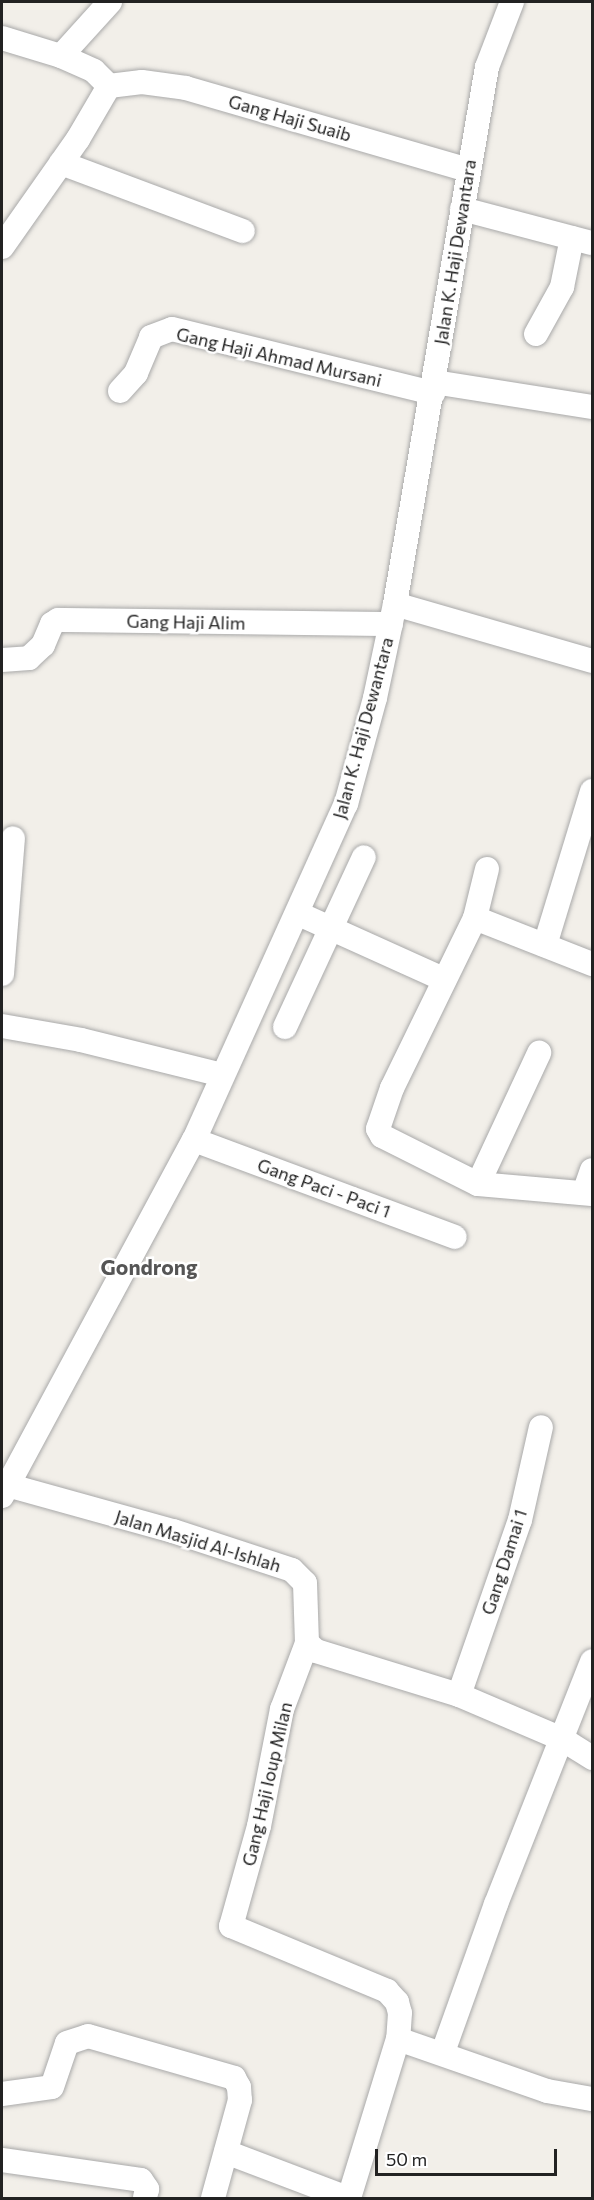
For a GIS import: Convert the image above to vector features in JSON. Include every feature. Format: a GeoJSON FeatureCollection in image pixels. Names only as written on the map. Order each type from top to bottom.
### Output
{"type":"FeatureCollection","features":[{"type":"Feature","properties":{"kind":"street"},"geometry":{"type":"LineString","coordinates":[[61,56],[110,2]]}},
{"type":"Feature","properties":{"kind":"street","name":"Jalan K. Haji Dewantara"},"geometry":{"type":"LineString","coordinates":[[4,1491],[194,1140],[222,1075],[299,914],[346,804],[393,614],[434,388],[468,170],[487,68],[512,2]]}},
{"type":"Feature","properties":{"kind":"street"},"geometry":{"type":"LineString","coordinates":[[2,38],[61,56],[94,71],[109,86],[61,163],[2,247]]}},
{"type":"Feature","properties":{"kind":"street","name":"Gang Haji Suaib"},"geometry":{"type":"LineString","coordinates":[[109,86],[142,82],[186,88],[468,170]]}},
{"type":"Feature","properties":{"kind":"street"},"geometry":{"type":"LineString","coordinates":[[61,163],[243,231]]}},
{"type":"Feature","properties":{"kind":"street"},"geometry":{"type":"LineString","coordinates":[[462,209],[582,240],[562,287],[536,334]]}},
{"type":"Feature","properties":{"kind":"street","name":"Gang Haji Ahmad Mursani"},"geometry":{"type":"LineString","coordinates":[[120,391],[136,373],[151,337],[172,329],[434,388],[592,407]]}},
{"type":"Feature","properties":{"kind":"street"},"geometry":{"type":"LineString","coordinates":[[393,614],[592,661]]}},
{"type":"Feature","properties":{"kind":"street","name":"Gang Haji Alim"},"geometry":{"type":"LineString","coordinates":[[2,660],[29,658],[44,645],[58,620],[393,614]]}},
{"type":"Feature","properties":{"kind":"street"},"geometry":{"type":"LineString","coordinates":[[545,945],[592,791]]}},
{"type":"Feature","properties":{"kind":"street"},"geometry":{"type":"LineString","coordinates":[[2,974],[13,838]]}},
{"type":"Feature","properties":{"kind":"street"},"geometry":{"type":"LineString","coordinates":[[285,1027],[364,857]]}},
{"type":"Feature","properties":{"kind":"street"},"geometry":{"type":"LineString","coordinates":[[487,869],[475,918],[443,979],[392,1088],[378,1129],[382,1136],[478,1184],[499,1189],[588,1194],[592,1170]]}},
{"type":"Feature","properties":{"kind":"street"},"geometry":{"type":"LineString","coordinates":[[299,914],[443,979]]}},
{"type":"Feature","properties":{"kind":"street"},"geometry":{"type":"LineString","coordinates":[[475,918],[592,964]]}},
{"type":"Feature","properties":{"kind":"street"},"geometry":{"type":"LineString","coordinates":[[2,1026],[81,1040],[222,1075]]}},
{"type":"Feature","properties":{"kind":"street"},"geometry":{"type":"LineString","coordinates":[[478,1184],[539,1053]]}},
{"type":"Feature","properties":{"kind":"street","name":"Gang Paci - Paci 1"},"geometry":{"type":"LineString","coordinates":[[194,1140],[455,1237]]}},
{"type":"Feature","properties":{"kind":"street","name":"Gang Damai 1"},"geometry":{"type":"LineString","coordinates":[[459,1695],[520,1520],[541,1427]]}},
{"type":"Feature","properties":{"kind":"street","name":"Jalan Masjid Al-Ishlah"},"geometry":{"type":"LineString","coordinates":[[4,1491],[173,1531],[292,1570],[305,1584],[307,1643]]}},
{"type":"Feature","properties":{"kind":"street"},"geometry":{"type":"LineString","coordinates":[[307,1643],[333,1658],[459,1695],[562,1739],[592,1758]]}},
{"type":"Feature","properties":{"kind":"street","name":"Gang Haji Ioup Milan"},"geometry":{"type":"LineString","coordinates":[[307,1643],[282,1709],[259,1826],[231,1926],[387,1991],[397,2002],[400,2013],[398,2039]]}},
{"type":"Feature","properties":{"kind":"street"},"geometry":{"type":"LineString","coordinates":[[443,2052],[496,1904],[592,1661]]}},
{"type":"Feature","properties":{"kind":"street"},"geometry":{"type":"LineString","coordinates":[[2,2094],[52,2087],[67,2043],[88,2036],[234,2078],[240,2100],[213,2199]]}},
{"type":"Feature","properties":{"kind":"street"},"geometry":{"type":"LineString","coordinates":[[226,2152],[348,2199],[398,2039],[443,2052],[547,2091],[592,2099]]}},
{"type":"Feature","properties":{"kind":"street"},"geometry":{"type":"LineString","coordinates":[[2,2160],[141,2180],[147,2188],[145,2199]]}},
{"type":"Feature","properties":{"kind":"district","name":"Gondrong"},"geometry":{"type":"Point","coordinates":[149,1267]}}]}
